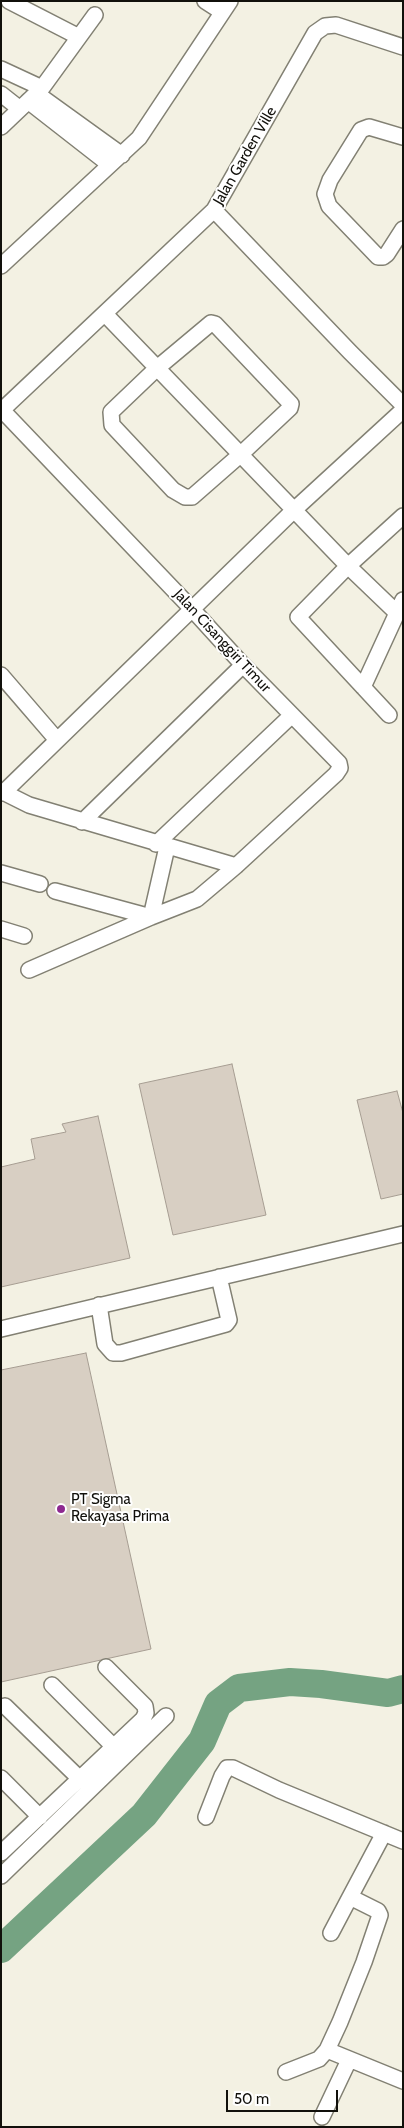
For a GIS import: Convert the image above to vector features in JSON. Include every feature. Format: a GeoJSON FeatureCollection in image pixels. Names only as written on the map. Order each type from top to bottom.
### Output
{"type":"FeatureCollection","features":[{"type":"Feature","properties":{"kind":"street"},"geometry":{"type":"LineString","coordinates":[[9,1],[79,37]]}},
{"type":"Feature","properties":{"kind":"street"},"geometry":{"type":"LineString","coordinates":[[1,266],[140,138],[226,7],[205,1]]}},
{"type":"Feature","properties":{"kind":"street"},"geometry":{"type":"LineString","coordinates":[[1,127],[32,98],[95,15]]}},
{"type":"Feature","properties":{"kind":"street","name":"Jalan Garden Ville"},"geometry":{"type":"LineString","coordinates":[[2,410],[214,210],[315,33],[325,26],[336,25],[403,47]]}},
{"type":"Feature","properties":{"kind":"street"},"geometry":{"type":"LineString","coordinates":[[1,69],[110,165]]}},
{"type":"Feature","properties":{"kind":"street"},"geometry":{"type":"LineString","coordinates":[[1,94],[32,98],[122,155]]}},
{"type":"Feature","properties":{"kind":"street"},"geometry":{"type":"LineString","coordinates":[[403,137],[369,127],[361,130],[330,180],[325,194],[329,206],[378,257],[383,258],[387,254],[403,229]]}},
{"type":"Feature","properties":{"kind":"street"},"geometry":{"type":"LineString","coordinates":[[214,210],[403,405]]}},
{"type":"Feature","properties":{"kind":"street"},"geometry":{"type":"LineString","coordinates":[[105,314],[348,566],[400,606],[363,687]]}},
{"type":"Feature","properties":{"kind":"street"},"geometry":{"type":"LineString","coordinates":[[211,323],[215,324],[289,400],[290,408],[240,455],[192,497],[179,495],[112,424],[111,412],[156,369],[211,323]]}},
{"type":"Feature","properties":{"kind":"street","name":"Jalan Cisanggiri Timur"},"geometry":{"type":"LineString","coordinates":[[2,410],[243,665],[339,763],[340,768],[336,774],[236,866]]}},
{"type":"Feature","properties":{"kind":"street"},"geometry":{"type":"LineString","coordinates":[[236,866],[82,822],[29,805],[2,792],[294,510],[403,410]]}},
{"type":"Feature","properties":{"kind":"street"},"geometry":{"type":"LineString","coordinates":[[389,715],[298,617],[348,566],[403,516]]}},
{"type":"Feature","properties":{"kind":"street"},"geometry":{"type":"LineString","coordinates":[[82,822],[243,665]]}},
{"type":"Feature","properties":{"kind":"street"},"geometry":{"type":"LineString","coordinates":[[1,675],[57,740]]}},
{"type":"Feature","properties":{"kind":"street"},"geometry":{"type":"LineString","coordinates":[[151,917],[162,846],[292,715]]}},
{"type":"Feature","properties":{"kind":"street"},"geometry":{"type":"LineString","coordinates":[[29,970],[197,899],[236,866]]}},
{"type":"Feature","properties":{"kind":"street"},"geometry":{"type":"LineString","coordinates":[[1,873],[40,884]]}},
{"type":"Feature","properties":{"kind":"street"},"geometry":{"type":"LineString","coordinates":[[55,891],[151,917]]}},
{"type":"Feature","properties":{"kind":"street"},"geometry":{"type":"LineString","coordinates":[[1,929],[24,936]]}},
{"type":"Feature","properties":{"kind":"street"},"geometry":{"type":"LineString","coordinates":[[1,1329],[403,1234]]}},
{"type":"Feature","properties":{"kind":"street"},"geometry":{"type":"LineString","coordinates":[[98,1305],[106,1344],[113,1353],[121,1353],[226,1324],[229,1320],[219,1277]]}},
{"type":"Feature","properties":{"kind":"street"},"geometry":{"type":"LineString","coordinates":[[2,1852],[143,1719],[146,1712],[145,1706],[106,1667]]}},
{"type":"Feature","properties":{"kind":"street"},"geometry":{"type":"LineString","coordinates":[[52,1685],[114,1747]]}},
{"type":"Feature","properties":{"kind":"street"},"geometry":{"type":"LineString","coordinates":[[5,1706],[80,1779]]}},
{"type":"Feature","properties":{"kind":"street"},"geometry":{"type":"LineString","coordinates":[[1,1876],[166,1716]]}},
{"type":"Feature","properties":{"kind":"street"},"geometry":{"type":"LineString","coordinates":[[206,1817],[222,1776],[227,1768],[232,1768],[279,1790],[403,1841]]}},
{"type":"Feature","properties":{"kind":"street"},"geometry":{"type":"LineString","coordinates":[[1,1778],[40,1817]]}},
{"type":"Feature","properties":{"kind":"street"},"geometry":{"type":"LineString","coordinates":[[331,1933],[384,1833]]}},
{"type":"Feature","properties":{"kind":"street"},"geometry":{"type":"LineString","coordinates":[[286,2072],[319,2059],[327,2050],[379,1921],[380,1915],[378,1911],[350,1897]]}},
{"type":"Feature","properties":{"kind":"street"},"geometry":{"type":"LineString","coordinates":[[327,2050],[403,2081]]}},
{"type":"Feature","properties":{"kind":"street"},"geometry":{"type":"LineString","coordinates":[[322,2117],[349,2060]]}},
{"type":"Feature","properties":{"kind":"building"},"geometry":{"type":"Polygon","coordinates":[[[232,1064],[266,1215],[173,1235],[139,1084],[232,1064]]]}},
{"type":"Feature","properties":{"kind":"building"},"geometry":{"type":"Polygon","coordinates":[[[397,1091],[403,1113],[403,1194],[381,1199],[357,1100],[397,1091]]]}},
{"type":"Feature","properties":{"kind":"building"},"geometry":{"type":"Polygon","coordinates":[[[98,1116],[130,1258],[1,1287],[1,1167],[35,1159],[31,1139],[66,1132],[62,1124],[98,1116]]]}},
{"type":"Feature","properties":{"kind":"building","name":"PT Sigma Rekayasa Prima"},"geometry":{"type":"Polygon","coordinates":[[[86,1353],[151,1649],[1,1682],[1,1370],[86,1353]]]}},
{"type":"Feature","properties":{"kind":"waterway"},"geometry":{"type":"LineString","coordinates":[[1,1949],[144,1815],[202,1741],[218,1704],[239,1688],[290,1682],[388,1693],[403,1689]]}},
{"type":"Feature","properties":{"kind":"place","name":"PT Sigma Rekayasa Prima"},"geometry":{"type":"Point","coordinates":[61,1509]}}]}
